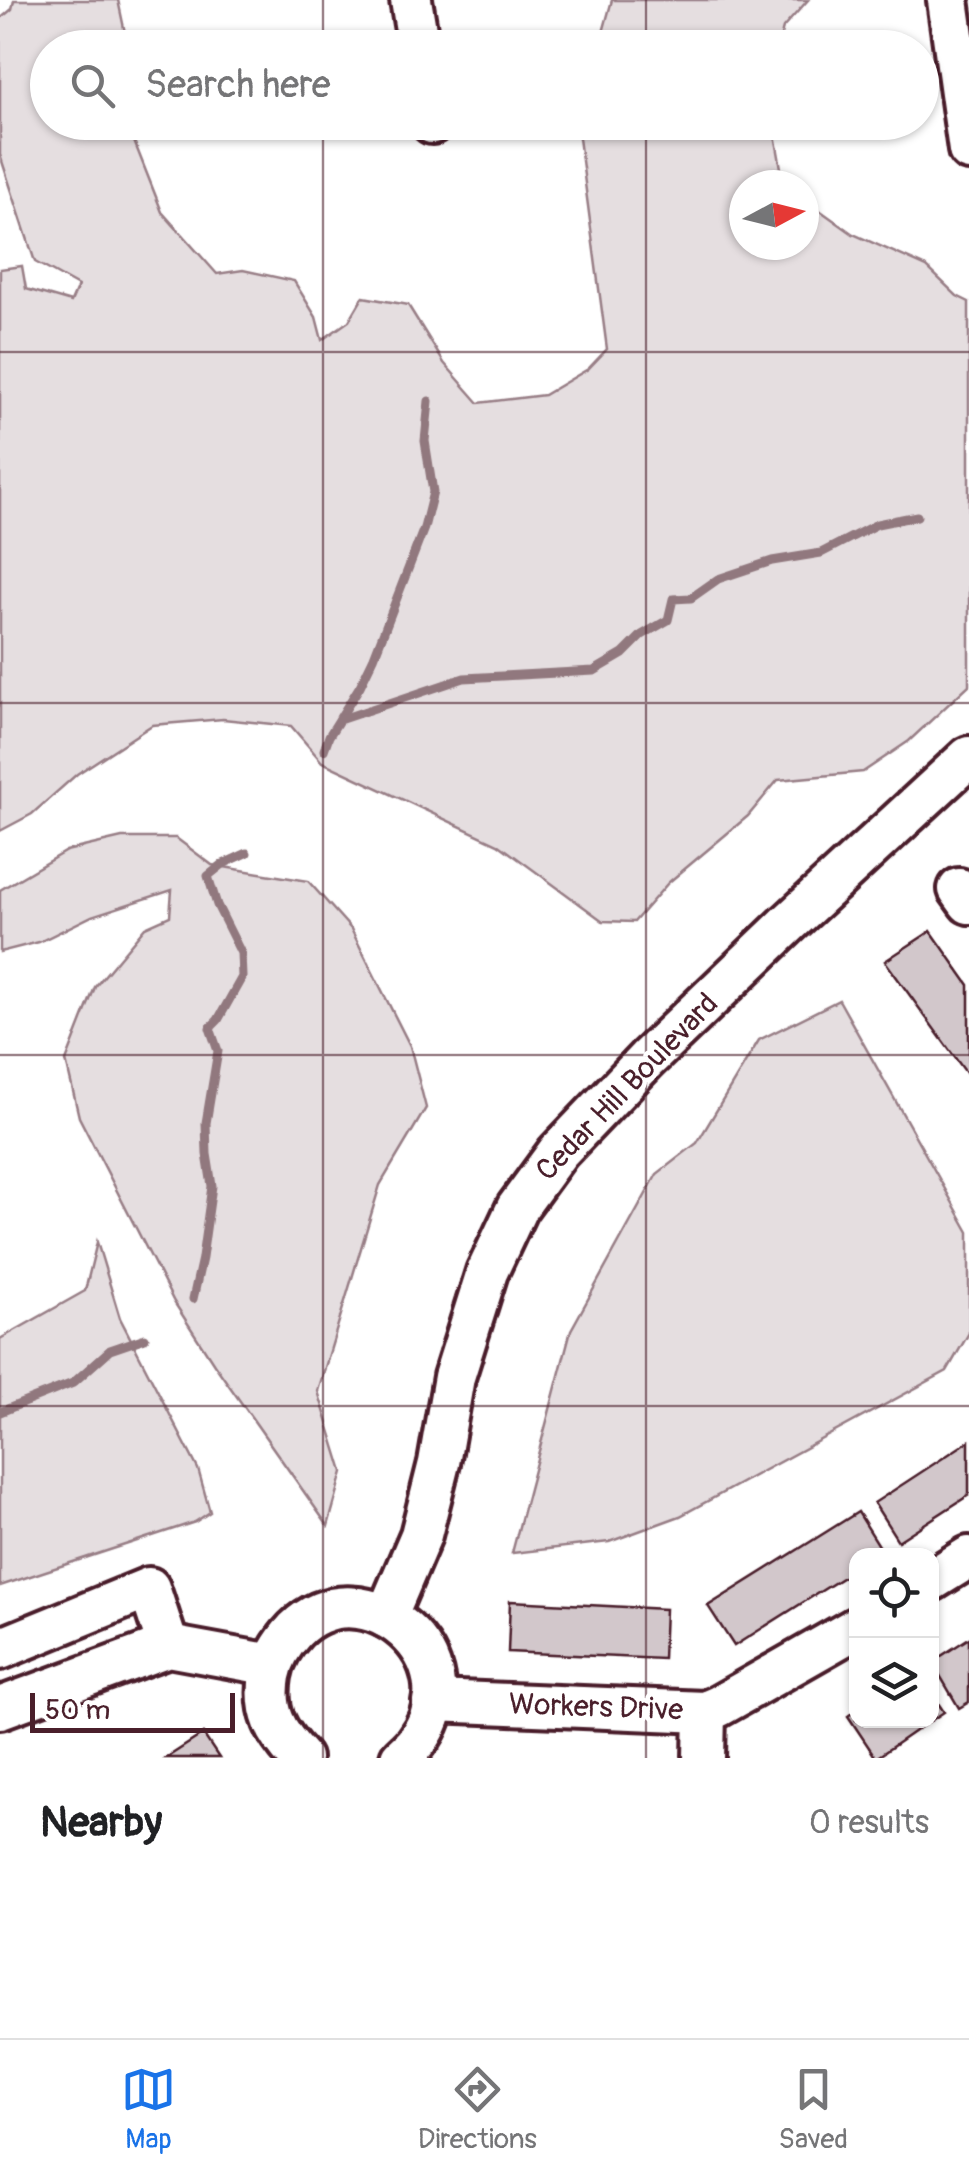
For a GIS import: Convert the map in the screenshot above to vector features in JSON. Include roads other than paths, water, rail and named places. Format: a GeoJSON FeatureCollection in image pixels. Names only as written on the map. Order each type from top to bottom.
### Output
{"type":"FeatureCollection","features":[{"type":"Feature","properties":{"kind":"street"},"geometry":{"type":"LineString","coordinates":[[411,0],[416,30]]}},
{"type":"Feature","properties":{"kind":"street"},"geometry":{"type":"LineString","coordinates":[[948,0],[969,150]]}},
{"type":"Feature","properties":{"kind":"street","name":"Cedar Hill Boulevard"},"geometry":{"type":"LineString","coordinates":[[386,1617],[421,1534],[454,1376],[487,1272],[516,1208],[558,1152],[647,1060],[969,757]]}},
{"type":"Feature","properties":{"kind":"street"},"geometry":{"type":"LineString","coordinates":[[939,1575],[969,1556]]}},
{"type":"Feature","properties":{"kind":"street"},"geometry":{"type":"LineString","coordinates":[[0,1649],[148,1588],[168,1646]]}},
{"type":"Feature","properties":{"kind":"street"},"geometry":{"type":"LineString","coordinates":[[300,1758],[283,1741],[271,1717],[268,1691],[272,1665],[284,1642],[302,1624],[325,1612],[351,1608],[376,1612],[400,1624],[418,1642],[430,1666],[434,1691],[430,1717],[418,1740],[401,1758]]}},
{"type":"Feature","properties":{"kind":"street","name":"Workers Drive"},"geometry":{"type":"LineString","coordinates":[[433,1701],[706,1712],[849,1632]]}},
{"type":"Feature","properties":{"kind":"street"},"geometry":{"type":"LineString","coordinates":[[0,1708],[168,1646],[272,1665]]}},
{"type":"Feature","properties":{"kind":"street"},"geometry":{"type":"LineString","coordinates":[[704,1758],[706,1712]]}},
{"type":"Feature","properties":{"kind":"waterway"},"geometry":{"type":"LineString","coordinates":[[340,718],[374,657],[424,528],[433,492],[425,441],[429,401]]}},
{"type":"Feature","properties":{"kind":"waterway"},"geometry":{"type":"LineString","coordinates":[[324,750],[339,720],[464,678],[594,671],[668,620],[673,599],[691,598],[718,579],[772,561],[821,553],[877,524],[917,516]]}},
{"type":"Feature","properties":{"kind":"waterway"},"geometry":{"type":"LineString","coordinates":[[193,1299],[212,1186],[206,1123],[218,1051],[210,1028],[242,977],[241,953],[217,905],[208,876],[247,853]]}},
{"type":"Feature","properties":{"kind":"waterway"},"geometry":{"type":"LineString","coordinates":[[0,1412],[73,1383],[110,1350],[145,1338]]}}]}
